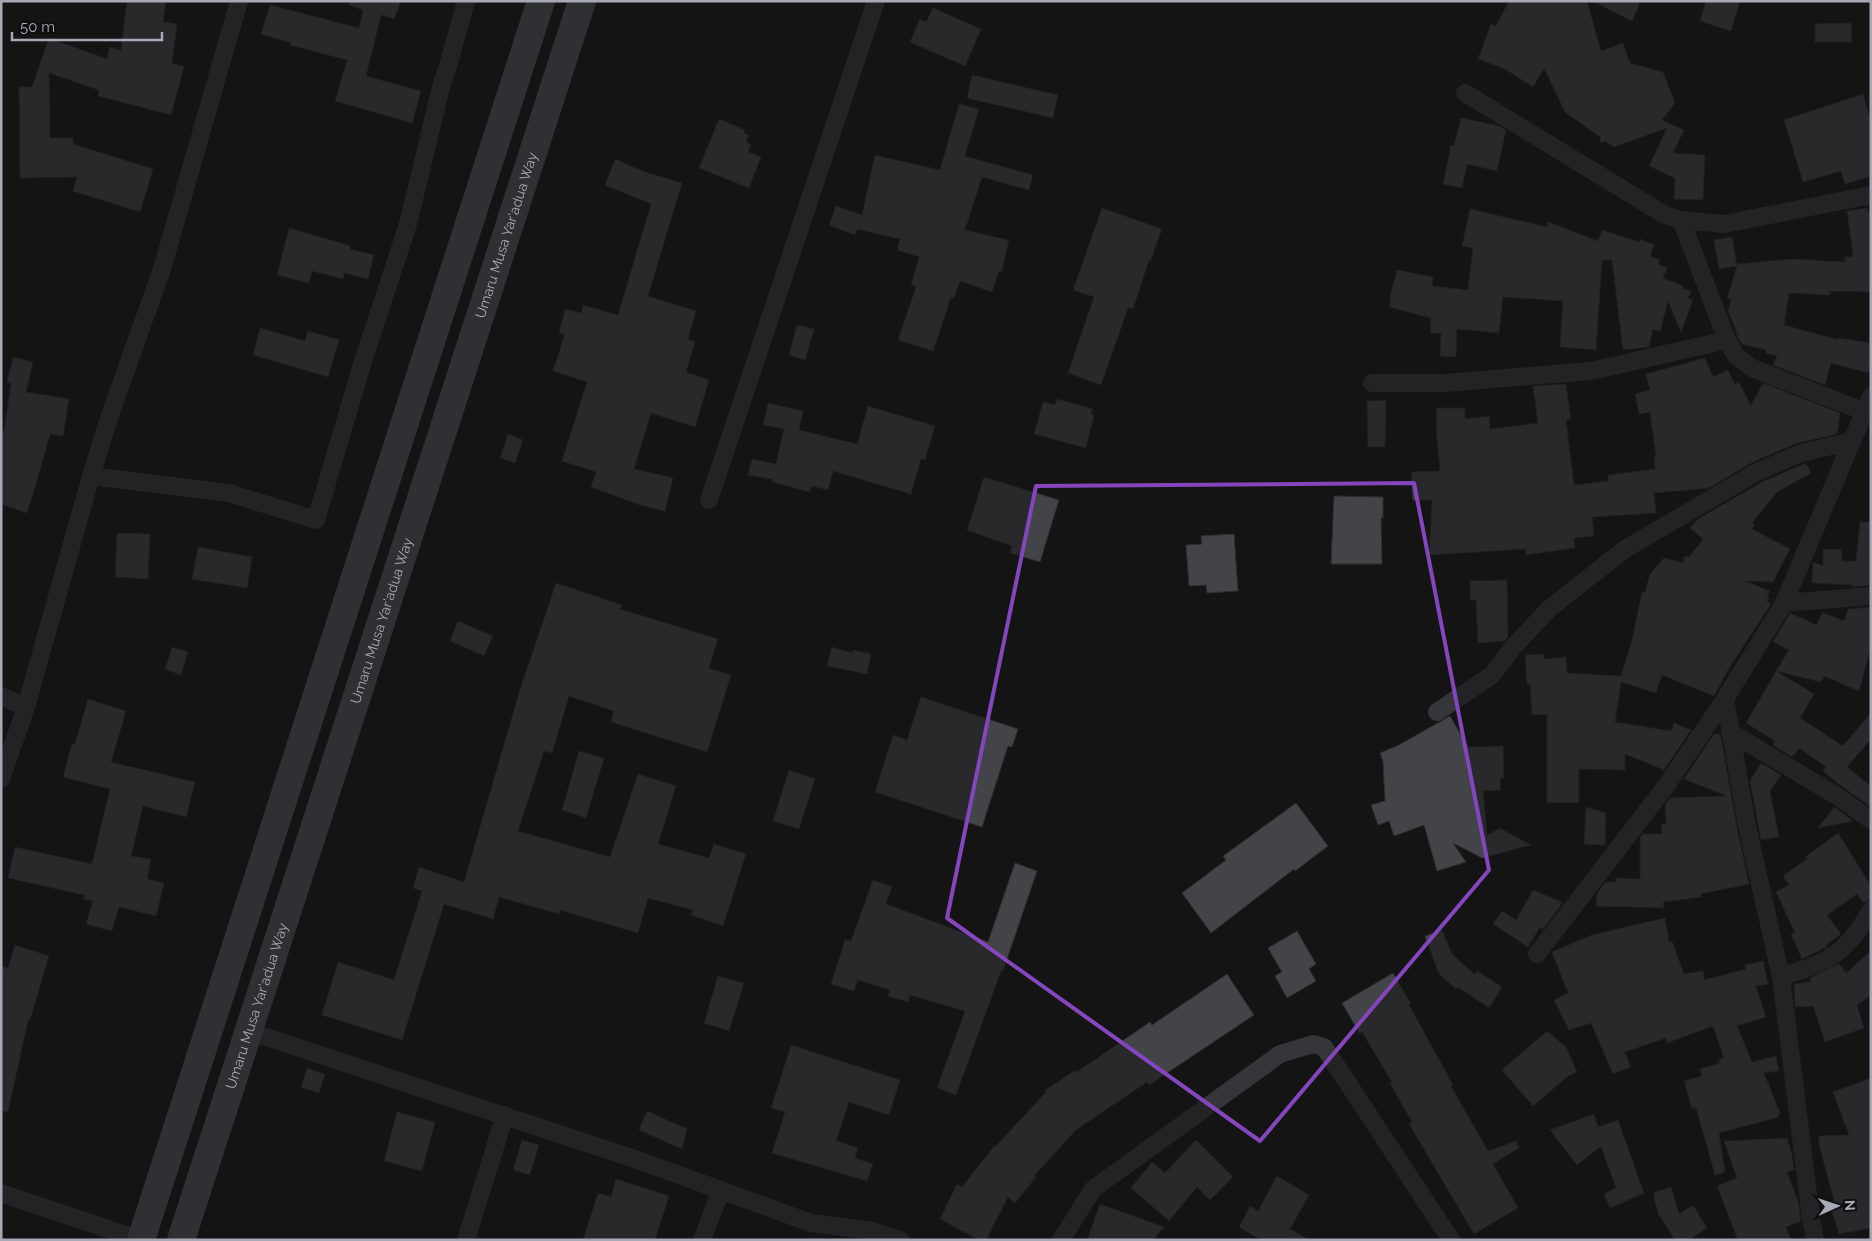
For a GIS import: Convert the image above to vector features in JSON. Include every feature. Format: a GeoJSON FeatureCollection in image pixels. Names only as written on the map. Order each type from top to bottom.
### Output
{"type":"FeatureCollection","features":[{"type":"Feature","properties":{"kind":"main road"},"geometry":{"type":"LineString","coordinates":[[141,1240],[541,1]]}},
{"type":"Feature","properties":{"kind":"main road","name":"Umaru Musa Yar'adua Way"},"geometry":{"type":"LineString","coordinates":[[181,1240],[582,1]]}},
{"type":"Feature","properties":{"kind":"street"},"geometry":{"type":"LineString","coordinates":[[1,779],[26,707],[110,415],[162,269],[239,1]]}},
{"type":"Feature","properties":{"kind":"street"},"geometry":{"type":"LineString","coordinates":[[91,476],[229,493],[316,520],[408,224],[442,83],[466,1]]}},
{"type":"Feature","properties":{"kind":"street"},"geometry":{"type":"LineString","coordinates":[[709,500],[876,1]]}},
{"type":"Feature","properties":{"kind":"street"},"geometry":{"type":"LineString","coordinates":[[1465,93],[1665,215],[1681,220],[1724,224],[1871,196]]}},
{"type":"Feature","properties":{"kind":"street"},"geometry":{"type":"LineString","coordinates":[[1537,954],[1666,786],[1725,699],[1784,603],[1869,407],[1752,368],[1736,356],[1727,340],[1681,220]]}},
{"type":"Feature","properties":{"kind":"street"},"geometry":{"type":"LineString","coordinates":[[1372,383],[1445,383],[1591,370],[1727,340]]}},
{"type":"Feature","properties":{"kind":"street"},"geometry":{"type":"LineString","coordinates":[[1437,712],[1492,675],[1515,645],[1549,609],[1625,549],[1757,472],[1801,453],[1853,441]]}},
{"type":"Feature","properties":{"kind":"street"},"geometry":{"type":"LineString","coordinates":[[1784,603],[1871,596]]}},
{"type":"Feature","properties":{"kind":"street"},"geometry":{"type":"LineString","coordinates":[[1,696],[26,707]]}},
{"type":"Feature","properties":{"kind":"street"},"geometry":{"type":"LineString","coordinates":[[1725,699],[1747,826],[1781,977],[1815,1240]]}},
{"type":"Feature","properties":{"kind":"street"},"geometry":{"type":"LineString","coordinates":[[1730,732],[1837,796],[1871,820]]}},
{"type":"Feature","properties":{"kind":"street"},"geometry":{"type":"LineString","coordinates":[[1781,977],[1830,958],[1850,941],[1862,926],[1871,910]]}},
{"type":"Feature","properties":{"kind":"street"},"geometry":{"type":"LineString","coordinates":[[248,1031],[505,1115],[811,1223],[872,1230],[900,1240]]}},
{"type":"Feature","properties":{"kind":"street"},"geometry":{"type":"LineString","coordinates":[[1061,1240],[1093,1189],[1280,1054],[1313,1044],[1324,1047],[1451,1240]]}},
{"type":"Feature","properties":{"kind":"street"},"geometry":{"type":"LineString","coordinates":[[466,1240],[505,1115]]}},
{"type":"Feature","properties":{"kind":"street"},"geometry":{"type":"LineString","coordinates":[[702,1240],[721,1190]]}},
{"type":"Feature","properties":{"kind":"street"},"geometry":{"type":"LineString","coordinates":[[1,1193],[141,1240]]}},
{"type":"Feature","properties":{"kind":"highlighted area"},"geometry":{"type":"Polygon","coordinates":[[[1414,483],[1489,870],[1260,1141],[947,918],[1036,486],[1414,483]]]}},
{"type":"Feature","properties":{"kind":"building"},"geometry":{"type":"Polygon","coordinates":[[[127,1],[166,1],[163,22],[177,24],[172,63],[184,67],[171,115],[98,96],[99,90],[49,73],[50,138],[73,138],[73,144],[153,169],[140,212],[73,191],[77,177],[20,178],[19,87],[32,87],[49,38],[107,59],[110,47],[121,50],[127,1]]]}},
{"type":"Feature","properties":{"kind":"building"},"geometry":{"type":"Polygon","coordinates":[[[349,1],[401,1],[394,19],[381,15],[366,76],[421,91],[412,123],[335,101],[347,60],[290,45],[291,43],[261,34],[270,5],[359,28],[363,10],[349,5],[349,1]]]}},
{"type":"Feature","properties":{"kind":"building"},"geometry":{"type":"Polygon","coordinates":[[[1509,1],[1587,1],[1601,51],[1623,43],[1630,63],[1663,72],[1675,103],[1662,120],[1684,130],[1673,153],[1705,155],[1703,200],[1674,199],[1675,178],[1649,166],[1667,128],[1614,147],[1605,141],[1601,143],[1600,137],[1565,112],[1544,68],[1533,87],[1505,69],[1478,59],[1491,24],[1496,26],[1509,1]]]}},
{"type":"Feature","properties":{"kind":"building"},"geometry":{"type":"Polygon","coordinates":[[[1592,1],[1641,1],[1632,21],[1592,1]]]}},
{"type":"Feature","properties":{"kind":"building"},"geometry":{"type":"Polygon","coordinates":[[[1706,1],[1740,1],[1731,31],[1700,21],[1706,1]]]}},
{"type":"Feature","properties":{"kind":"building"},"geometry":{"type":"Polygon","coordinates":[[[933,8],[981,29],[965,66],[910,42],[920,19],[926,22],[933,8]]]}},
{"type":"Feature","properties":{"kind":"building"},"geometry":{"type":"Polygon","coordinates":[[[1851,23],[1852,42],[1815,42],[1815,24],[1851,23]]]}},
{"type":"Feature","properties":{"kind":"building"},"geometry":{"type":"Polygon","coordinates":[[[972,75],[1058,95],[1053,118],[967,98],[972,75]]]}},
{"type":"Feature","properties":{"kind":"building"},"geometry":{"type":"Polygon","coordinates":[[[1863,94],[1871,122],[1871,176],[1845,184],[1841,171],[1803,182],[1784,120],[1863,94]]]}},
{"type":"Feature","properties":{"kind":"building"},"geometry":{"type":"Polygon","coordinates":[[[959,104],[979,109],[965,156],[1033,175],[1029,190],[982,177],[965,230],[1009,240],[1002,272],[999,271],[992,292],[960,281],[954,298],[951,297],[933,351],[898,340],[916,287],[911,285],[919,257],[897,250],[900,239],[857,229],[855,235],[829,225],[836,206],[862,215],[875,155],[940,170],[959,104]]]}},
{"type":"Feature","properties":{"kind":"building"},"geometry":{"type":"Polygon","coordinates":[[[1461,118],[1499,126],[1506,130],[1497,171],[1467,164],[1462,188],[1443,184],[1451,145],[1454,146],[1461,118]]]}},
{"type":"Feature","properties":{"kind":"building"},"geometry":{"type":"Polygon","coordinates":[[[719,119],[745,130],[744,133],[749,135],[746,142],[751,145],[748,152],[761,157],[749,188],[699,168],[719,119]]]}},
{"type":"Feature","properties":{"kind":"building"},"geometry":{"type":"Polygon","coordinates":[[[615,159],[645,172],[682,183],[648,296],[696,311],[688,339],[695,342],[686,372],[709,380],[695,427],[651,413],[634,469],[673,478],[665,511],[640,505],[591,487],[596,472],[562,461],[587,382],[553,371],[565,334],[559,333],[565,309],[581,313],[583,305],[618,315],[651,204],[605,185],[615,159]]]}},
{"type":"Feature","properties":{"kind":"building"},"geometry":{"type":"Polygon","coordinates":[[[1102,208],[1162,229],[1151,260],[1149,260],[1133,309],[1128,308],[1101,385],[1068,373],[1094,297],[1073,290],[1102,208]]]}},
{"type":"Feature","properties":{"kind":"building"},"geometry":{"type":"Polygon","coordinates":[[[1867,208],[1868,212],[1871,211],[1871,292],[1830,291],[1830,295],[1789,293],[1784,325],[1839,340],[1839,338],[1871,343],[1871,362],[1868,373],[1831,363],[1825,385],[1773,365],[1777,356],[1766,353],[1766,350],[1742,344],[1736,335],[1739,334],[1728,311],[1731,299],[1727,298],[1737,266],[1719,269],[1714,240],[1732,237],[1737,265],[1793,259],[1845,262],[1845,257],[1853,257],[1847,211],[1867,208]]]}},
{"type":"Feature","properties":{"kind":"building"},"geometry":{"type":"Polygon","coordinates":[[[1470,209],[1547,227],[1548,222],[1598,241],[1602,230],[1639,242],[1640,239],[1654,245],[1650,256],[1660,260],[1658,264],[1667,268],[1663,278],[1691,291],[1688,298],[1693,300],[1681,332],[1668,301],[1660,331],[1653,329],[1649,347],[1623,350],[1612,260],[1602,260],[1596,350],[1560,347],[1563,301],[1503,297],[1499,333],[1457,329],[1456,357],[1440,356],[1441,333],[1430,333],[1431,318],[1389,307],[1391,300],[1389,300],[1397,270],[1433,277],[1432,286],[1468,290],[1473,248],[1462,246],[1470,209]]]}},
{"type":"Feature","properties":{"kind":"building"},"geometry":{"type":"Polygon","coordinates":[[[289,228],[351,246],[350,249],[374,255],[368,279],[344,273],[343,279],[312,271],[309,283],[277,275],[289,228]]]}},
{"type":"Feature","properties":{"kind":"building"},"geometry":{"type":"Polygon","coordinates":[[[797,325],[814,329],[805,360],[789,355],[797,325]]]}},
{"type":"Feature","properties":{"kind":"building"},"geometry":{"type":"Polygon","coordinates":[[[260,328],[305,341],[308,331],[339,340],[328,377],[253,355],[260,328]]]}},
{"type":"Feature","properties":{"kind":"building"},"geometry":{"type":"Polygon","coordinates":[[[13,357],[33,362],[26,392],[69,399],[63,436],[50,434],[27,513],[1,504],[1,430],[4,431],[11,383],[7,382],[13,357]]]}},
{"type":"Feature","properties":{"kind":"building"},"geometry":{"type":"Polygon","coordinates":[[[1705,358],[1713,377],[1728,370],[1735,385],[1739,382],[1751,406],[1763,383],[1840,413],[1837,434],[1797,443],[1753,462],[1709,488],[1654,493],[1656,513],[1592,517],[1594,536],[1574,538],[1575,548],[1526,555],[1526,549],[1429,555],[1432,500],[1413,500],[1411,472],[1440,471],[1436,426],[1437,408],[1465,408],[1465,419],[1489,416],[1490,429],[1538,423],[1533,386],[1566,384],[1571,419],[1566,420],[1574,485],[1608,481],[1608,475],[1655,469],[1654,457],[1656,457],[1650,412],[1639,414],[1635,394],[1650,390],[1646,374],[1705,358]]]}},
{"type":"Feature","properties":{"kind":"building"},"geometry":{"type":"Polygon","coordinates":[[[1057,399],[1093,409],[1091,414],[1094,415],[1086,448],[1034,434],[1043,402],[1055,405],[1057,399]]]}},
{"type":"Feature","properties":{"kind":"building"},"geometry":{"type":"Polygon","coordinates":[[[1386,400],[1385,447],[1368,447],[1367,401],[1386,400]]]}},
{"type":"Feature","properties":{"kind":"building"},"geometry":{"type":"Polygon","coordinates":[[[768,403],[803,411],[799,430],[857,444],[868,406],[935,426],[925,460],[921,459],[911,494],[833,471],[828,490],[812,486],[810,492],[772,482],[772,479],[748,475],[752,459],[776,464],[784,429],[763,425],[768,403]]]}},
{"type":"Feature","properties":{"kind":"building"},"geometry":{"type":"Polygon","coordinates":[[[508,434],[523,440],[515,463],[500,458],[508,434]]]}},
{"type":"Feature","properties":{"kind":"building"},"geometry":{"type":"Polygon","coordinates":[[[1806,463],[1811,473],[1777,492],[1752,523],[1755,525],[1752,529],[1790,549],[1773,582],[1745,581],[1770,591],[1767,602],[1771,604],[1729,668],[1714,696],[1662,675],[1656,693],[1621,682],[1615,722],[1671,731],[1674,723],[1691,730],[1664,770],[1625,754],[1625,770],[1579,769],[1579,803],[1547,803],[1547,714],[1532,715],[1530,684],[1527,684],[1525,655],[1544,654],[1544,659],[1566,657],[1567,673],[1621,676],[1632,640],[1642,592],[1645,592],[1650,574],[1664,558],[1684,563],[1684,557],[1690,556],[1703,539],[1690,528],[1698,519],[1762,482],[1806,463]]]}},
{"type":"Feature","properties":{"kind":"building"},"geometry":{"type":"Polygon","coordinates":[[[984,477],[1059,500],[1040,562],[1010,553],[1012,546],[967,530],[984,477]]]}},
{"type":"Feature","properties":{"kind":"building"},"geometry":{"type":"Polygon","coordinates":[[[1334,496],[1383,497],[1383,518],[1381,518],[1382,564],[1331,564],[1334,496]]]}},
{"type":"Feature","properties":{"kind":"building"},"geometry":{"type":"Polygon","coordinates":[[[1860,522],[1871,522],[1871,585],[1853,587],[1853,585],[1812,583],[1813,562],[1823,566],[1823,549],[1841,549],[1842,561],[1856,561],[1860,522]]]}},
{"type":"Feature","properties":{"kind":"building"},"geometry":{"type":"Polygon","coordinates":[[[117,533],[150,534],[148,579],[115,577],[117,533]]]}},
{"type":"Feature","properties":{"kind":"building"},"geometry":{"type":"Polygon","coordinates":[[[1234,534],[1238,591],[1207,593],[1206,585],[1189,586],[1186,545],[1202,544],[1201,536],[1234,534]]]}},
{"type":"Feature","properties":{"kind":"building"},"geometry":{"type":"Polygon","coordinates":[[[198,547],[252,557],[247,588],[192,579],[198,547]]]}},
{"type":"Feature","properties":{"kind":"building"},"geometry":{"type":"Polygon","coordinates":[[[1507,580],[1508,636],[1505,641],[1478,643],[1476,600],[1470,600],[1470,581],[1507,580]]]}},
{"type":"Feature","properties":{"kind":"building"},"geometry":{"type":"Polygon","coordinates":[[[556,583],[622,605],[620,609],[718,639],[709,668],[731,675],[707,752],[611,722],[614,711],[569,696],[552,753],[544,751],[518,831],[610,857],[638,774],[676,786],[658,844],[709,858],[714,844],[746,854],[723,926],[691,915],[693,910],[648,898],[638,933],[560,910],[559,914],[499,897],[493,919],[444,904],[402,1040],[322,1015],[338,962],[394,980],[422,891],[413,888],[419,867],[464,882],[519,693],[556,583]]]}},
{"type":"Feature","properties":{"kind":"building"},"geometry":{"type":"Polygon","coordinates":[[[1871,607],[1871,647],[1859,691],[1824,676],[1821,682],[1776,671],[1789,650],[1773,642],[1790,613],[1817,625],[1822,612],[1844,621],[1848,609],[1871,607]]]}},
{"type":"Feature","properties":{"kind":"building"},"geometry":{"type":"Polygon","coordinates":[[[458,621],[493,636],[484,656],[450,641],[458,621]]]}},
{"type":"Feature","properties":{"kind":"building"},"geometry":{"type":"Polygon","coordinates":[[[172,647],[188,652],[181,675],[165,669],[172,647]]]}},
{"type":"Feature","properties":{"kind":"building"},"geometry":{"type":"Polygon","coordinates":[[[832,647],[852,653],[853,650],[871,654],[867,674],[827,666],[832,647]]]}},
{"type":"Feature","properties":{"kind":"building"},"geometry":{"type":"Polygon","coordinates":[[[1776,671],[1814,694],[1800,718],[1843,746],[1871,713],[1871,739],[1847,767],[1871,786],[1871,807],[1840,785],[1823,771],[1826,767],[1799,748],[1792,757],[1773,745],[1775,741],[1746,723],[1776,671]]]}},
{"type":"Feature","properties":{"kind":"building"},"geometry":{"type":"Polygon","coordinates":[[[921,697],[1018,729],[1012,747],[1008,746],[982,827],[875,792],[893,735],[907,740],[921,697]]]}},
{"type":"Feature","properties":{"kind":"building"},"geometry":{"type":"Polygon","coordinates":[[[88,699],[126,711],[111,762],[195,782],[186,817],[143,806],[131,856],[151,859],[147,879],[164,883],[156,916],[119,907],[112,931],[86,924],[93,901],[84,899],[84,895],[8,878],[15,847],[92,864],[110,789],[63,777],[72,744],[75,744],[88,699]]]}},
{"type":"Feature","properties":{"kind":"building"},"geometry":{"type":"Polygon","coordinates":[[[1450,716],[1468,747],[1503,746],[1504,777],[1500,779],[1501,790],[1483,791],[1487,835],[1500,828],[1531,845],[1482,858],[1453,843],[1466,862],[1437,871],[1424,825],[1394,836],[1389,821],[1378,825],[1371,805],[1385,801],[1383,761],[1380,753],[1399,745],[1450,716]]]}},
{"type":"Feature","properties":{"kind":"building"},"geometry":{"type":"Polygon","coordinates":[[[1714,734],[1720,734],[1721,737],[1749,884],[1701,894],[1702,897],[1663,902],[1664,908],[1596,906],[1597,893],[1606,882],[1616,882],[1616,878],[1640,879],[1640,838],[1642,834],[1662,834],[1661,824],[1666,824],[1665,805],[1670,798],[1727,796],[1684,779],[1714,734]]]}},
{"type":"Feature","properties":{"kind":"building"},"geometry":{"type":"Polygon","coordinates":[[[579,751],[604,758],[586,818],[562,810],[579,751]]]}},
{"type":"Feature","properties":{"kind":"building"},"geometry":{"type":"Polygon","coordinates":[[[1761,763],[1781,775],[1770,791],[1779,837],[1761,840],[1750,781],[1761,763]]]}},
{"type":"Feature","properties":{"kind":"building"},"geometry":{"type":"Polygon","coordinates":[[[789,770],[815,779],[799,829],[773,821],[789,770]]]}},
{"type":"Feature","properties":{"kind":"building"},"geometry":{"type":"Polygon","coordinates":[[[1296,803],[1328,846],[1295,871],[1294,869],[1211,933],[1182,893],[1226,860],[1223,856],[1296,803]]]}},
{"type":"Feature","properties":{"kind":"building"},"geometry":{"type":"Polygon","coordinates":[[[1586,807],[1606,813],[1605,845],[1584,844],[1586,807]]]}},
{"type":"Feature","properties":{"kind":"building"},"geometry":{"type":"Polygon","coordinates":[[[1834,807],[1853,821],[1818,828],[1834,807]]]}},
{"type":"Feature","properties":{"kind":"building"},"geometry":{"type":"Polygon","coordinates":[[[1838,833],[1871,886],[1871,899],[1863,903],[1857,894],[1827,915],[1841,934],[1826,945],[1827,947],[1802,959],[1791,934],[1795,933],[1776,892],[1789,885],[1783,876],[1838,833]]]}},
{"type":"Feature","properties":{"kind":"building"},"geometry":{"type":"Polygon","coordinates":[[[1015,863],[1037,871],[1003,971],[1001,971],[956,1095],[937,1088],[965,1011],[910,995],[908,1002],[888,996],[890,990],[858,980],[854,991],[831,984],[845,940],[851,941],[873,880],[892,887],[886,904],[988,942],[1015,863]]]}},
{"type":"Feature","properties":{"kind":"building"},"geometry":{"type":"Polygon","coordinates":[[[1533,890],[1562,902],[1542,930],[1540,927],[1528,947],[1493,924],[1502,911],[1516,920],[1533,890]]]}},
{"type":"Feature","properties":{"kind":"building"},"geometry":{"type":"Polygon","coordinates":[[[1665,918],[1669,942],[1672,941],[1684,974],[1703,971],[1704,980],[1746,969],[1745,965],[1763,961],[1768,984],[1756,986],[1766,1017],[1737,1026],[1752,1062],[1776,1056],[1779,1071],[1764,1073],[1780,1113],[1778,1114],[1779,1117],[1719,1133],[1725,1172],[1715,1175],[1696,1108],[1692,1109],[1684,1081],[1702,1076],[1700,1069],[1720,1063],[1718,1060],[1724,1058],[1713,1026],[1667,1043],[1666,1038],[1625,1052],[1631,1067],[1613,1074],[1591,1023],[1569,1030],[1554,1000],[1568,993],[1552,952],[1592,935],[1665,918]]]}},
{"type":"Feature","properties":{"kind":"building"},"geometry":{"type":"Polygon","coordinates":[[[1442,930],[1452,954],[1475,975],[1477,971],[1502,987],[1489,1008],[1458,987],[1456,989],[1439,974],[1425,936],[1442,930]]]}},
{"type":"Feature","properties":{"kind":"building"},"geometry":{"type":"Polygon","coordinates":[[[1297,931],[1316,964],[1309,969],[1316,981],[1287,998],[1275,976],[1282,972],[1268,948],[1297,931]]]}},
{"type":"Feature","properties":{"kind":"building"},"geometry":{"type":"Polygon","coordinates":[[[15,945],[49,956],[30,1020],[28,1020],[8,1112],[1,1111],[1,966],[8,968],[15,945]]]}},
{"type":"Feature","properties":{"kind":"building"},"geometry":{"type":"Polygon","coordinates":[[[1871,951],[1871,995],[1857,1005],[1864,1028],[1825,1042],[1813,1006],[1795,1007],[1794,984],[1811,982],[1810,978],[1839,964],[1846,973],[1871,951]]]}},
{"type":"Feature","properties":{"kind":"building"},"geometry":{"type":"Polygon","coordinates":[[[1393,973],[1453,1085],[1451,1086],[1488,1151],[1516,1141],[1519,1148],[1493,1164],[1518,1208],[1474,1234],[1409,1124],[1412,1122],[1390,1083],[1392,1082],[1342,1003],[1393,973]]]}},
{"type":"Feature","properties":{"kind":"building"},"geometry":{"type":"Polygon","coordinates":[[[1227,974],[1254,1015],[1149,1085],[1147,1082],[1076,1130],[1034,1176],[1036,1177],[1015,1203],[1008,1197],[986,1240],[979,1240],[940,1219],[957,1184],[962,1187],[995,1145],[1046,1092],[1045,1090],[1076,1070],[1077,1072],[1150,1022],[1152,1025],[1227,974]]]}},
{"type":"Feature","properties":{"kind":"building"},"geometry":{"type":"Polygon","coordinates":[[[718,976],[744,983],[729,1031],[704,1023],[718,976]]]}},
{"type":"Feature","properties":{"kind":"building"},"geometry":{"type":"Polygon","coordinates":[[[1547,1031],[1566,1047],[1577,1072],[1568,1076],[1533,1106],[1502,1070],[1547,1031]]]}},
{"type":"Feature","properties":{"kind":"building"},"geometry":{"type":"Polygon","coordinates":[[[791,1045],[900,1080],[889,1115],[849,1102],[836,1141],[858,1148],[855,1158],[873,1164],[867,1181],[772,1153],[785,1112],[771,1108],[791,1045]]]}},
{"type":"Feature","properties":{"kind":"building"},"geometry":{"type":"Polygon","coordinates":[[[307,1068],[325,1074],[319,1093],[301,1087],[307,1068]]]}},
{"type":"Feature","properties":{"kind":"building"},"geometry":{"type":"Polygon","coordinates":[[[1871,1078],[1871,1228],[1839,1234],[1829,1202],[1834,1200],[1819,1145],[1819,1136],[1849,1135],[1833,1092],[1871,1078]]]}},
{"type":"Feature","properties":{"kind":"building"},"geometry":{"type":"Polygon","coordinates":[[[647,1111],[687,1129],[682,1149],[639,1130],[647,1111]]]}},
{"type":"Feature","properties":{"kind":"building"},"geometry":{"type":"Polygon","coordinates":[[[397,1112],[435,1122],[422,1171],[384,1161],[397,1112]]]}},
{"type":"Feature","properties":{"kind":"building"},"geometry":{"type":"Polygon","coordinates":[[[1594,1114],[1598,1127],[1618,1120],[1644,1193],[1610,1208],[1604,1194],[1616,1188],[1601,1146],[1577,1165],[1550,1130],[1594,1114]]]}},
{"type":"Feature","properties":{"kind":"building"},"geometry":{"type":"Polygon","coordinates":[[[1787,1138],[1794,1170],[1787,1172],[1798,1201],[1801,1221],[1786,1227],[1791,1240],[1738,1240],[1717,1186],[1737,1178],[1724,1141],[1787,1138]]]}},
{"type":"Feature","properties":{"kind":"building"},"geometry":{"type":"Polygon","coordinates":[[[522,1140],[539,1145],[530,1175],[513,1170],[522,1140]]]}},
{"type":"Feature","properties":{"kind":"building"},"geometry":{"type":"Polygon","coordinates":[[[1196,1140],[1233,1177],[1210,1200],[1197,1187],[1169,1221],[1131,1188],[1152,1162],[1165,1173],[1196,1140]]]}},
{"type":"Feature","properties":{"kind":"building"},"geometry":{"type":"Polygon","coordinates":[[[1277,1176],[1309,1195],[1290,1229],[1309,1240],[1261,1240],[1239,1227],[1250,1206],[1258,1211],[1277,1176]]]}},
{"type":"Feature","properties":{"kind":"building"},"geometry":{"type":"Polygon","coordinates":[[[616,1179],[669,1196],[655,1240],[583,1240],[598,1193],[611,1197],[616,1179]]]}},
{"type":"Feature","properties":{"kind":"building"},"geometry":{"type":"Polygon","coordinates":[[[1671,1187],[1679,1214],[1693,1205],[1707,1228],[1689,1240],[1675,1240],[1658,1213],[1653,1193],[1671,1187]]]}},
{"type":"Feature","properties":{"kind":"building"},"geometry":{"type":"Polygon","coordinates":[[[1100,1204],[1164,1227],[1153,1240],[1087,1240],[1100,1204]]]}}]}
